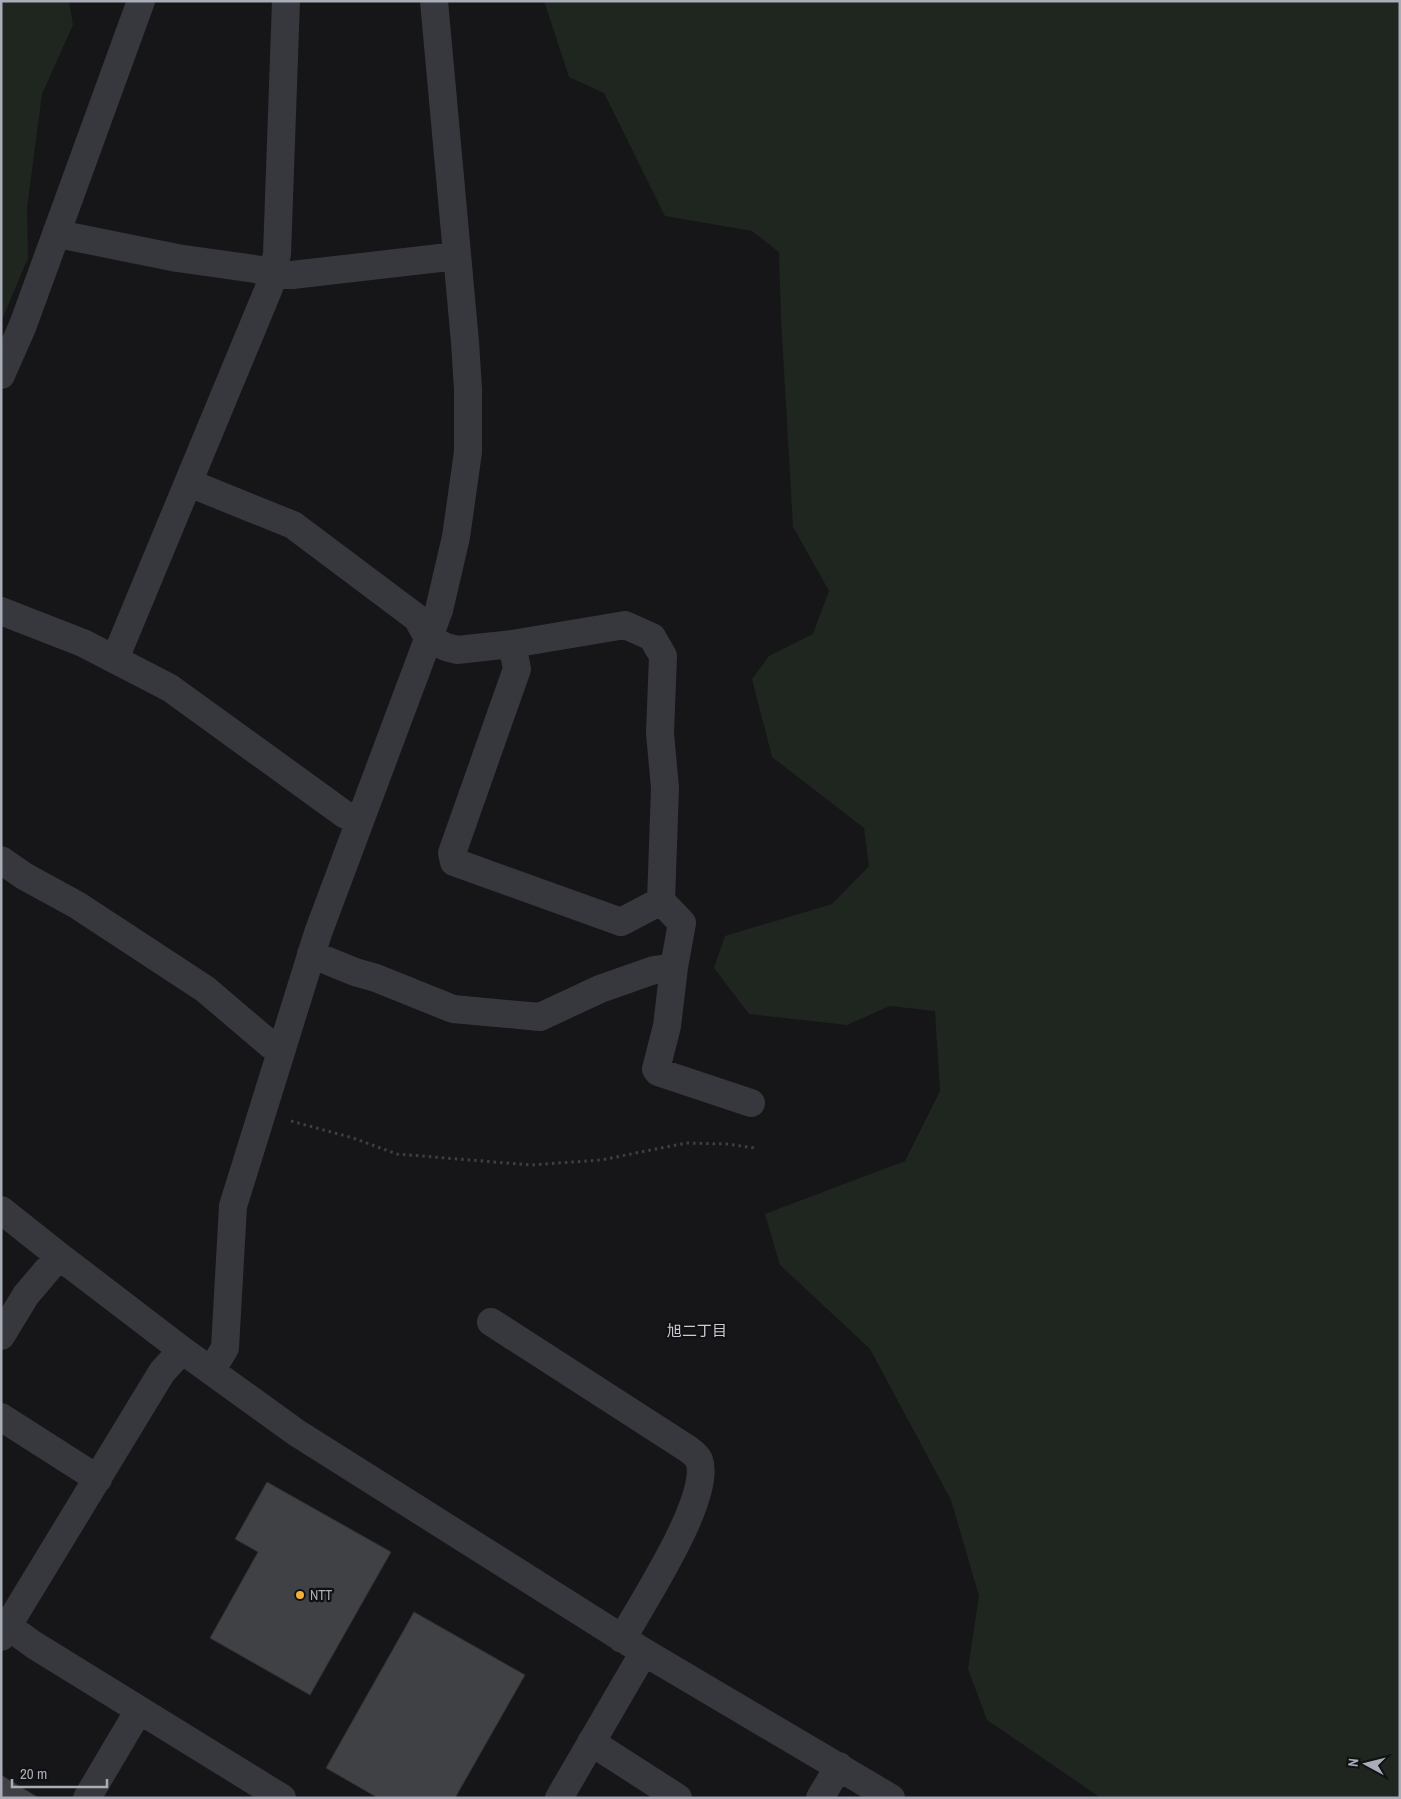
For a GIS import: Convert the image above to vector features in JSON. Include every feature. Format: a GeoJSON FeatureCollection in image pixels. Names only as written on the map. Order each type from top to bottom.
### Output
{"type":"FeatureCollection","features":[{"type":"Feature","properties":{"kind":"street"},"geometry":{"type":"LineString","coordinates":[[1,375],[23,325],[142,1]]}},
{"type":"Feature","properties":{"kind":"street"},"geometry":{"type":"LineString","coordinates":[[115,659],[189,483],[269,288],[273,274],[277,254],[286,1]]}},
{"type":"Feature","properties":{"kind":"street"},"geometry":{"type":"LineString","coordinates":[[211,1371],[226,1348],[233,1206],[311,954],[439,610],[456,537],[468,452],[468,389],[434,1]]}},
{"type":"Feature","properties":{"kind":"street"},"geometry":{"type":"LineString","coordinates":[[57,231],[68,236],[177,258],[292,276],[457,256]]}},
{"type":"Feature","properties":{"kind":"street"},"geometry":{"type":"LineString","coordinates":[[189,483],[294,525],[417,618],[428,638],[446,647],[457,650],[512,644],[625,625],[652,637],[664,656],[660,733],[665,788],[660,901],[682,923],[674,967],[667,1026],[656,1068],[658,1072],[751,1103]]}},
{"type":"Feature","properties":{"kind":"street"},"geometry":{"type":"LineString","coordinates":[[1,611],[83,643],[170,688],[344,814],[359,822]]}},
{"type":"Feature","properties":{"kind":"street"},"geometry":{"type":"LineString","coordinates":[[512,644],[517,669],[452,853],[454,862],[621,922],[660,901]]}},
{"type":"Feature","properties":{"kind":"street"},"geometry":{"type":"LineString","coordinates":[[1,860],[24,876],[77,905],[205,989],[271,1045],[281,1048]]}},
{"type":"Feature","properties":{"kind":"street"},"geometry":{"type":"LineString","coordinates":[[311,954],[453,1009],[540,1018],[600,989],[654,970],[674,967]]}},
{"type":"Feature","properties":{"kind":"street"},"geometry":{"type":"LineString","coordinates":[[1,1210],[182,1350],[297,1433],[633,1645],[892,1798]]}},
{"type":"Feature","properties":{"kind":"street"},"geometry":{"type":"LineString","coordinates":[[1,1336],[26,1295],[59,1256]]}},
{"type":"Feature","properties":{"kind":"street"},"geometry":{"type":"LineString","coordinates":[[491,1322],[688,1449],[699,1459],[701,1470],[700,1488],[685,1529],[591,1742],[559,1798]]}},
{"type":"Feature","properties":{"kind":"street"},"geometry":{"type":"LineString","coordinates":[[182,1350],[162,1372],[4,1628],[282,1798]]}},
{"type":"Feature","properties":{"kind":"street"},"geometry":{"type":"LineString","coordinates":[[1,1417],[98,1478]]}},
{"type":"Feature","properties":{"kind":"street"},"geometry":{"type":"LineString","coordinates":[[87,1798],[139,1710]]}},
{"type":"Feature","properties":{"kind":"street"},"geometry":{"type":"LineString","coordinates":[[591,1742],[678,1798]]}},
{"type":"Feature","properties":{"kind":"street"},"geometry":{"type":"LineString","coordinates":[[820,1798],[839,1766]]}},
{"type":"Feature","properties":{"kind":"path"},"geometry":{"type":"LineString","coordinates":[[262,1112],[353,1138],[397,1154],[531,1165],[600,1160],[686,1143],[727,1144],[755,1148]]}},
{"type":"Feature","properties":{"kind":"shaded area"},"geometry":{"type":"Polygon","coordinates":[[[1,1],[69,1],[73,25],[42,94],[27,208],[28,258],[1,322],[1,1]]]}},
{"type":"Feature","properties":{"kind":"shaded area"},"geometry":{"type":"Polygon","coordinates":[[[544,1],[1400,1],[1400,1798],[1101,1798],[987,1720],[968,1669],[979,1596],[951,1500],[870,1349],[780,1265],[765,1214],[905,1161],[940,1091],[935,1011],[890,1006],[847,1025],[749,1014],[714,968],[725,936],[832,904],[869,866],[864,828],[772,757],[752,679],[769,656],[813,634],[829,591],[793,527],[779,252],[752,231],[665,216],[604,93],[569,77],[544,1]]]}},
{"type":"Feature","properties":{"kind":"building","name":"NTT"},"geometry":{"type":"Polygon","coordinates":[[[267,1482],[391,1552],[310,1695],[210,1638],[258,1552],[235,1539],[267,1482]]]}},
{"type":"Feature","properties":{"kind":"building"},"geometry":{"type":"Polygon","coordinates":[[[414,1612],[525,1675],[455,1798],[378,1798],[326,1768],[414,1612]]]}},
{"type":"Feature","properties":{"kind":"building"},"geometry":{"type":"Polygon","coordinates":[[[1,1775],[39,1798],[1,1798],[1,1775]]]}},
{"type":"Feature","properties":{"kind":"place","name":"NTT"},"geometry":{"type":"Point","coordinates":[300,1595]}},
{"type":"Feature","properties":{"kind":"district","name":"旭二丁目"},"geometry":{"type":"Point","coordinates":[697,1331]}}]}
